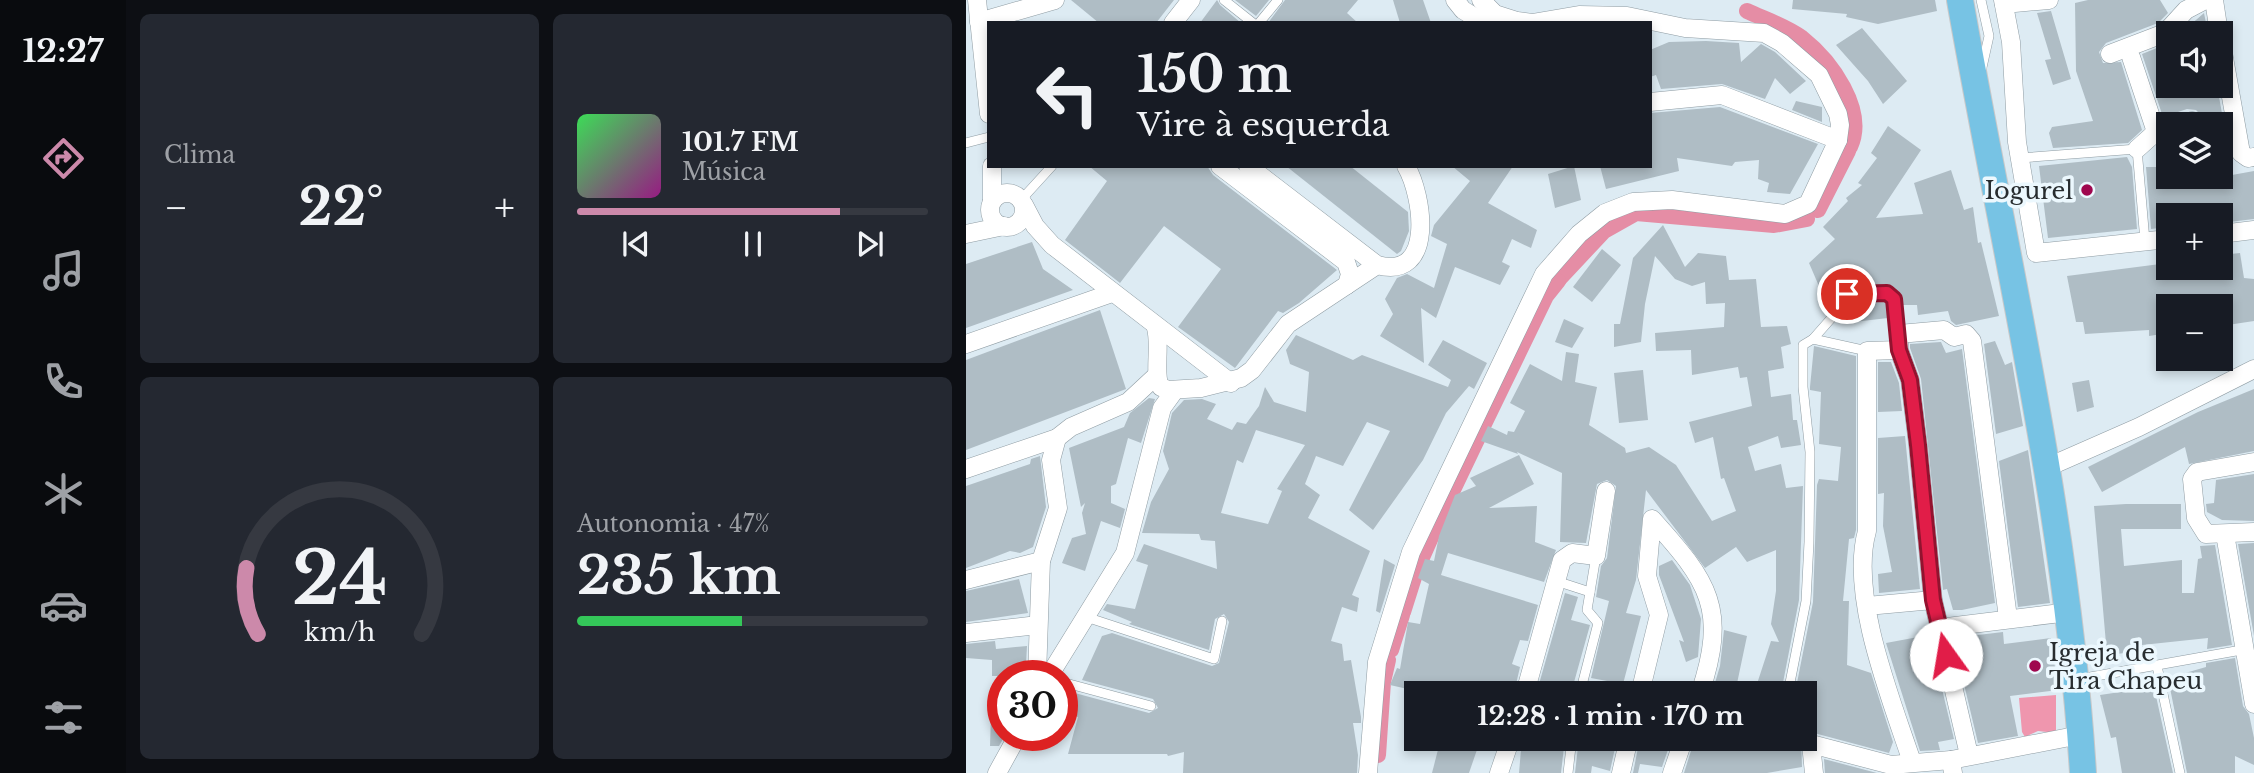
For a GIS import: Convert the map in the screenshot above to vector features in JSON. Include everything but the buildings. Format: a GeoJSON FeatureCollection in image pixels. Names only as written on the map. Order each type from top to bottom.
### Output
{"type":"FeatureCollection","features":[{"type":"Feature","properties":{"kind":"main road"},"geometry":{"type":"LineString","coordinates":[[1960,0],[2048,467],[2069,612],[2083,773]]}},
{"type":"Feature","properties":{"kind":"street"},"geometry":{"type":"LineString","coordinates":[[977,0],[987,98]]}},
{"type":"Feature","properties":{"kind":"street"},"geometry":{"type":"LineString","coordinates":[[979,22],[1055,0]]}},
{"type":"Feature","properties":{"kind":"street"},"geometry":{"type":"LineString","coordinates":[[1175,21],[1191,0]]}},
{"type":"Feature","properties":{"kind":"street"},"geometry":{"type":"LineString","coordinates":[[1455,0],[1462,10],[1476,18],[1495,14],[1524,21]]}},
{"type":"Feature","properties":{"kind":"street"},"geometry":{"type":"LineString","coordinates":[[1481,0],[1495,14]]}},
{"type":"Feature","properties":{"kind":"street"},"geometry":{"type":"LineString","coordinates":[[2049,0],[2004,2],[2011,42],[2020,158],[2036,253],[2156,241]]}},
{"type":"Feature","properties":{"kind":"street"},"geometry":{"type":"LineString","coordinates":[[2178,21],[2186,10],[2205,0]]}},
{"type":"Feature","properties":{"kind":"street"},"geometry":{"type":"LineString","coordinates":[[2214,0],[2218,21]]}},
{"type":"Feature","properties":{"kind":"street"},"geometry":{"type":"LineString","coordinates":[[1544,21],[1579,15],[1627,16],[1651,21]]}},
{"type":"Feature","properties":{"kind":"street"},"geometry":{"type":"LineString","coordinates":[[1368,773],[1377,663],[1411,552],[1544,274],[1578,234],[1605,213],[1633,202],[1672,200],[1784,214],[1800,210],[1814,195],[1838,140],[1838,114],[1819,75],[1782,43],[1764,33],[1685,28],[1652,21]]}},
{"type":"Feature","properties":{"kind":"street"},"geometry":{"type":"LineString","coordinates":[[2110,54],[2156,39]]}},
{"type":"Feature","properties":{"kind":"street"},"geometry":{"type":"LineString","coordinates":[[2131,57],[2156,116]]}},
{"type":"Feature","properties":{"kind":"street"},"geometry":{"type":"LineString","coordinates":[[1652,102],[1722,95],[1838,140]]}},
{"type":"Feature","properties":{"kind":"street"},"geometry":{"type":"LineString","coordinates":[[2231,98],[2241,153],[2248,158],[2254,157]]}},
{"type":"Feature","properties":{"kind":"street"},"geometry":{"type":"LineString","coordinates":[[2137,149],[2156,135]]}},
{"type":"Feature","properties":{"kind":"street"},"geometry":{"type":"LineString","coordinates":[[992,168],[991,203],[995,221],[1007,227],[1034,233],[1052,245],[1156,328],[1231,383]]}},
{"type":"Feature","properties":{"kind":"street"},"geometry":{"type":"LineString","coordinates":[[1001,168],[1035,226],[1052,245]]}},
{"type":"Feature","properties":{"kind":"street"},"geometry":{"type":"LineString","coordinates":[[1223,168],[1346,262],[1350,275],[1346,285]]}},
{"type":"Feature","properties":{"kind":"street"},"geometry":{"type":"LineString","coordinates":[[1251,168],[1383,267],[1406,261],[1416,251],[1419,242],[1421,211],[1407,168]]}},
{"type":"Feature","properties":{"kind":"street"},"geometry":{"type":"LineString","coordinates":[[966,225],[1006,192],[1021,200]]}},
{"type":"Feature","properties":{"kind":"street"},"geometry":{"type":"LineString","coordinates":[[966,234],[1007,227],[1023,217],[1021,200]]}},
{"type":"Feature","properties":{"kind":"street"},"geometry":{"type":"LineString","coordinates":[[2233,232],[2254,230]]}},
{"type":"Feature","properties":{"kind":"street"},"geometry":{"type":"LineString","coordinates":[[1156,328],[1160,349],[1156,376],[1161,387],[1175,390],[1231,383],[1252,370],[1288,324],[1377,265]]}},
{"type":"Feature","properties":{"kind":"street"},"geometry":{"type":"LineString","coordinates":[[966,344],[1112,293]]}},
{"type":"Feature","properties":{"kind":"street"},"geometry":{"type":"LineString","coordinates":[[1912,762],[1871,633],[1867,606],[1861,550],[1867,531],[1867,351],[1944,330],[1954,337],[1966,334],[1972,341],[2008,618]]}},
{"type":"Feature","properties":{"kind":"street"},"geometry":{"type":"LineString","coordinates":[[1899,342],[1910,380],[1933,600],[1969,755]]}},
{"type":"Feature","properties":{"kind":"street"},"geometry":{"type":"LineString","coordinates":[[2048,467],[2139,427],[2254,369]]}},
{"type":"Feature","properties":{"kind":"street"},"geometry":{"type":"LineString","coordinates":[[966,469],[1057,438],[1072,428],[1128,402],[1156,376]]}},
{"type":"Feature","properties":{"kind":"street"},"geometry":{"type":"LineString","coordinates":[[1057,660],[1069,638],[1086,617],[1115,571],[1131,537],[1162,408],[1175,390]]}},
{"type":"Feature","properties":{"kind":"street"},"geometry":{"type":"LineString","coordinates":[[1037,660],[1041,561],[1058,508],[1051,460],[1057,438]]}},
{"type":"Feature","properties":{"kind":"street"},"geometry":{"type":"LineString","coordinates":[[2254,463],[2193,475],[2196,518],[2206,534],[2254,532]]}},
{"type":"Feature","properties":{"kind":"street"},"geometry":{"type":"LineString","coordinates":[[1528,681],[1563,560],[1572,554],[1596,556],[1606,491]]}},
{"type":"Feature","properties":{"kind":"street"},"geometry":{"type":"LineString","coordinates":[[1643,681],[1659,615],[1647,576],[1652,519],[1685,555],[1714,610],[1712,658],[1704,681]]}},
{"type":"Feature","properties":{"kind":"street"},"geometry":{"type":"LineString","coordinates":[[2225,534],[2247,649],[2254,704]]}},
{"type":"Feature","properties":{"kind":"street"},"geometry":{"type":"LineString","coordinates":[[966,580],[1041,561]]}},
{"type":"Feature","properties":{"kind":"street"},"geometry":{"type":"LineString","coordinates":[[1867,606],[1933,600]]}},
{"type":"Feature","properties":{"kind":"street"},"geometry":{"type":"LineString","coordinates":[[1939,628],[2069,612]]}},
{"type":"Feature","properties":{"kind":"street"},"geometry":{"type":"LineString","coordinates":[[966,634],[1038,629],[1052,640],[1069,638]]}},
{"type":"Feature","properties":{"kind":"street"},"geometry":{"type":"LineString","coordinates":[[1817,743],[1891,765],[1912,762],[1952,766],[1969,755],[2080,735]]}},
{"type":"Feature","properties":{"kind":"street"},"geometry":{"type":"LineString","coordinates":[[997,773],[1009,751]]}},
{"type":"Feature","properties":{"kind":"street"},"geometry":{"type":"LineString","coordinates":[[1499,773],[1507,751]]}},
{"type":"Feature","properties":{"kind":"street"},"geometry":{"type":"LineString","coordinates":[[1621,773],[1626,751]]}},
{"type":"Feature","properties":{"kind":"street"},"geometry":{"type":"LineString","coordinates":[[1672,773],[1680,751]]}},
{"type":"Feature","properties":{"kind":"street"},"geometry":{"type":"LineString","coordinates":[[1810,751],[1814,773]]}},
{"type":"Feature","properties":{"kind":"lane"},"geometry":{"type":"LineString","coordinates":[[1224,0],[1250,21]]}},
{"type":"Feature","properties":{"kind":"lane"},"geometry":{"type":"LineString","coordinates":[[1261,21],[1278,0]]}},
{"type":"Feature","properties":{"kind":"lane"},"geometry":{"type":"LineString","coordinates":[[1976,87],[1987,54],[1989,36],[1981,0]]}},
{"type":"Feature","properties":{"kind":"lane"},"geometry":{"type":"LineString","coordinates":[[966,142],[987,137]]}},
{"type":"Feature","properties":{"kind":"lane"},"geometry":{"type":"LineString","coordinates":[[2020,158],[2137,149],[2146,242]]}},
{"type":"Feature","properties":{"kind":"lane"},"geometry":{"type":"LineString","coordinates":[[1021,200],[1050,168]]}},
{"type":"Feature","properties":{"kind":"lane"},"geometry":{"type":"LineString","coordinates":[[1790,681],[1806,601],[1811,508],[1803,345],[1813,339],[1835,314],[1847,294],[1887,293],[1894,299],[1899,342]]}},
{"type":"Feature","properties":{"kind":"lane"},"geometry":{"type":"LineString","coordinates":[[1813,339],[1867,351]]}},
{"type":"Feature","properties":{"kind":"lane"},"geometry":{"type":"LineString","coordinates":[[1583,681],[1598,623],[1587,610],[1596,556]]}},
{"type":"Feature","properties":{"kind":"lane"},"geometry":{"type":"LineString","coordinates":[[1556,581],[1590,592]]}},
{"type":"Feature","properties":{"kind":"lane"},"geometry":{"type":"LineString","coordinates":[[1086,617],[1214,659],[1222,621]]}},
{"type":"Feature","properties":{"kind":"lane"},"geometry":{"type":"LineString","coordinates":[[2074,680],[2247,649]]}},
{"type":"Feature","properties":{"kind":"lane"},"geometry":{"type":"LineString","coordinates":[[2157,666],[2180,773]]}},
{"type":"Feature","properties":{"kind":"lane"},"geometry":{"type":"LineString","coordinates":[[1078,686],[1151,706]]}},
{"type":"Feature","properties":{"kind":"lane"},"geometry":{"type":"LineString","coordinates":[[1568,773],[1571,751]]}},
{"type":"Feature","properties":{"kind":"shaded area"},"geometry":{"type":"Polygon","coordinates":[[[2056,695],[2056,733],[2038,731],[2025,737],[2022,732],[2019,698],[2056,695]]]}},
{"type":"Feature","properties":{"kind":"waterway"},"geometry":{"type":"LineString","coordinates":[[1747,11],[1802,38],[1834,73],[1850,102],[1854,118],[1850,147]]}},
{"type":"Feature","properties":{"kind":"waterway"},"geometry":{"type":"LineString","coordinates":[[1818,210],[1848,151]]}},
{"type":"Feature","properties":{"kind":"waterway"},"geometry":{"type":"LineString","coordinates":[[1559,279],[1604,231],[1636,213],[1774,225],[1807,219]]}},
{"type":"Feature","properties":{"kind":"waterway"},"geometry":{"type":"LineString","coordinates":[[1484,424],[1546,296],[1558,281]]}},
{"type":"Feature","properties":{"kind":"waterway"},"geometry":{"type":"LineString","coordinates":[[1441,515],[1482,429]]}},
{"type":"Feature","properties":{"kind":"waterway"},"geometry":{"type":"LineString","coordinates":[[1403,612],[1416,571],[1440,517]]}},
{"type":"Feature","properties":{"kind":"waterway"},"geometry":{"type":"LineString","coordinates":[[1391,650],[1402,615]]}},
{"type":"Feature","properties":{"kind":"waterway"},"geometry":{"type":"LineString","coordinates":[[1378,755],[1383,682],[1388,660]]}},
{"type":"Feature","properties":{"kind":"place","name":"Iogurel"},"geometry":{"type":"Point","coordinates":[2087,190]}},
{"type":"Feature","properties":{"kind":"place","name":"Igreja de Tira Chapeu"},"geometry":{"type":"Point","coordinates":[2035,666]}},
{"type":"Feature","properties":{"kind":"route"},"geometry":{"type":"LineString","coordinates":[[1847,294],[1887,293],[1894,299],[1899,350],[1910,380],[1934,588],[1933,600],[1946,655]]}}]}
